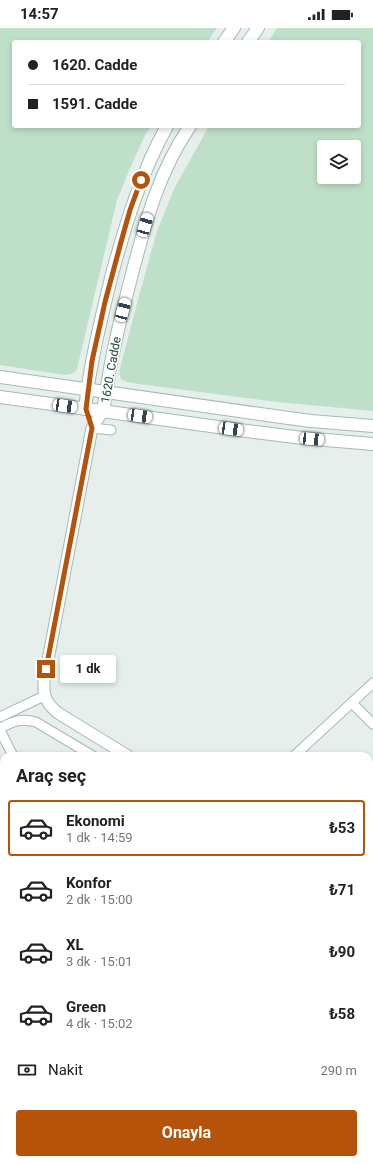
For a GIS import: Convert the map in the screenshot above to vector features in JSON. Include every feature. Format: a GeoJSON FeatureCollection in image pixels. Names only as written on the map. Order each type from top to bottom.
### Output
{"type":"FeatureCollection","features":[{"type":"Feature","properties":{"kind":"main road"},"geometry":{"type":"LineString","coordinates":[[225,40],[234,28]]}},
{"type":"Feature","properties":{"kind":"main road"},"geometry":{"type":"LineString","coordinates":[[249,40],[258,28]]}},
{"type":"Feature","properties":{"kind":"main road","name":"1620. Cadde"},"geometry":{"type":"LineString","coordinates":[[86,409],[92,361],[105,302],[130,210],[155,147],[166,128]]}},
{"type":"Feature","properties":{"kind":"main road","name":"1620. Cadde"},"geometry":{"type":"LineString","coordinates":[[103,411],[111,363],[123,310],[148,214],[157,187],[189,128]]}},
{"type":"Feature","properties":{"kind":"main road"},"geometry":{"type":"LineString","coordinates":[[0,377],[304,420],[373,426]]}},
{"type":"Feature","properties":{"kind":"main road"},"geometry":{"type":"LineString","coordinates":[[0,397],[303,438],[373,444]]}},
{"type":"Feature","properties":{"kind":"street"},"geometry":{"type":"LineString","coordinates":[[86,409],[92,428]]}},
{"type":"Feature","properties":{"kind":"street"},"geometry":{"type":"LineString","coordinates":[[103,411],[92,428],[44,681],[44,696],[48,703],[58,713],[121,752]]}},
{"type":"Feature","properties":{"kind":"street"},"geometry":{"type":"LineString","coordinates":[[92,428],[111,430]]}},
{"type":"Feature","properties":{"kind":"street"},"geometry":{"type":"LineString","coordinates":[[298,752],[373,683]]}},
{"type":"Feature","properties":{"kind":"street"},"geometry":{"type":"LineString","coordinates":[[0,717],[44,696]]}},
{"type":"Feature","properties":{"kind":"street"},"geometry":{"type":"LineString","coordinates":[[352,703],[373,724]]}},
{"type":"Feature","properties":{"kind":"street"},"geometry":{"type":"LineString","coordinates":[[11,752],[0,729],[18,720],[30,720],[36,722],[86,752]]}},
{"type":"Feature","properties":{"kind":"green space"},"geometry":{"type":"Polygon","coordinates":[[[0,28],[217,28],[208,40],[12,40],[12,128],[150,128],[130,168],[117,200],[77,369],[73,373],[65,375],[0,365],[0,28]]]}},
{"type":"Feature","properties":{"kind":"green space"},"geometry":{"type":"Polygon","coordinates":[[[277,28],[373,28],[373,411],[277,402],[139,384],[127,382],[121,379],[119,372],[157,231],[175,187],[208,128],[361,128],[361,40],[269,40],[277,28]]]}},
{"type":"Feature","properties":{"kind":"route"},"geometry":{"type":"LineString","coordinates":[[46,669],[92,428],[86,409],[92,361],[105,302],[121,242],[130,210],[141,180]]}}]}
